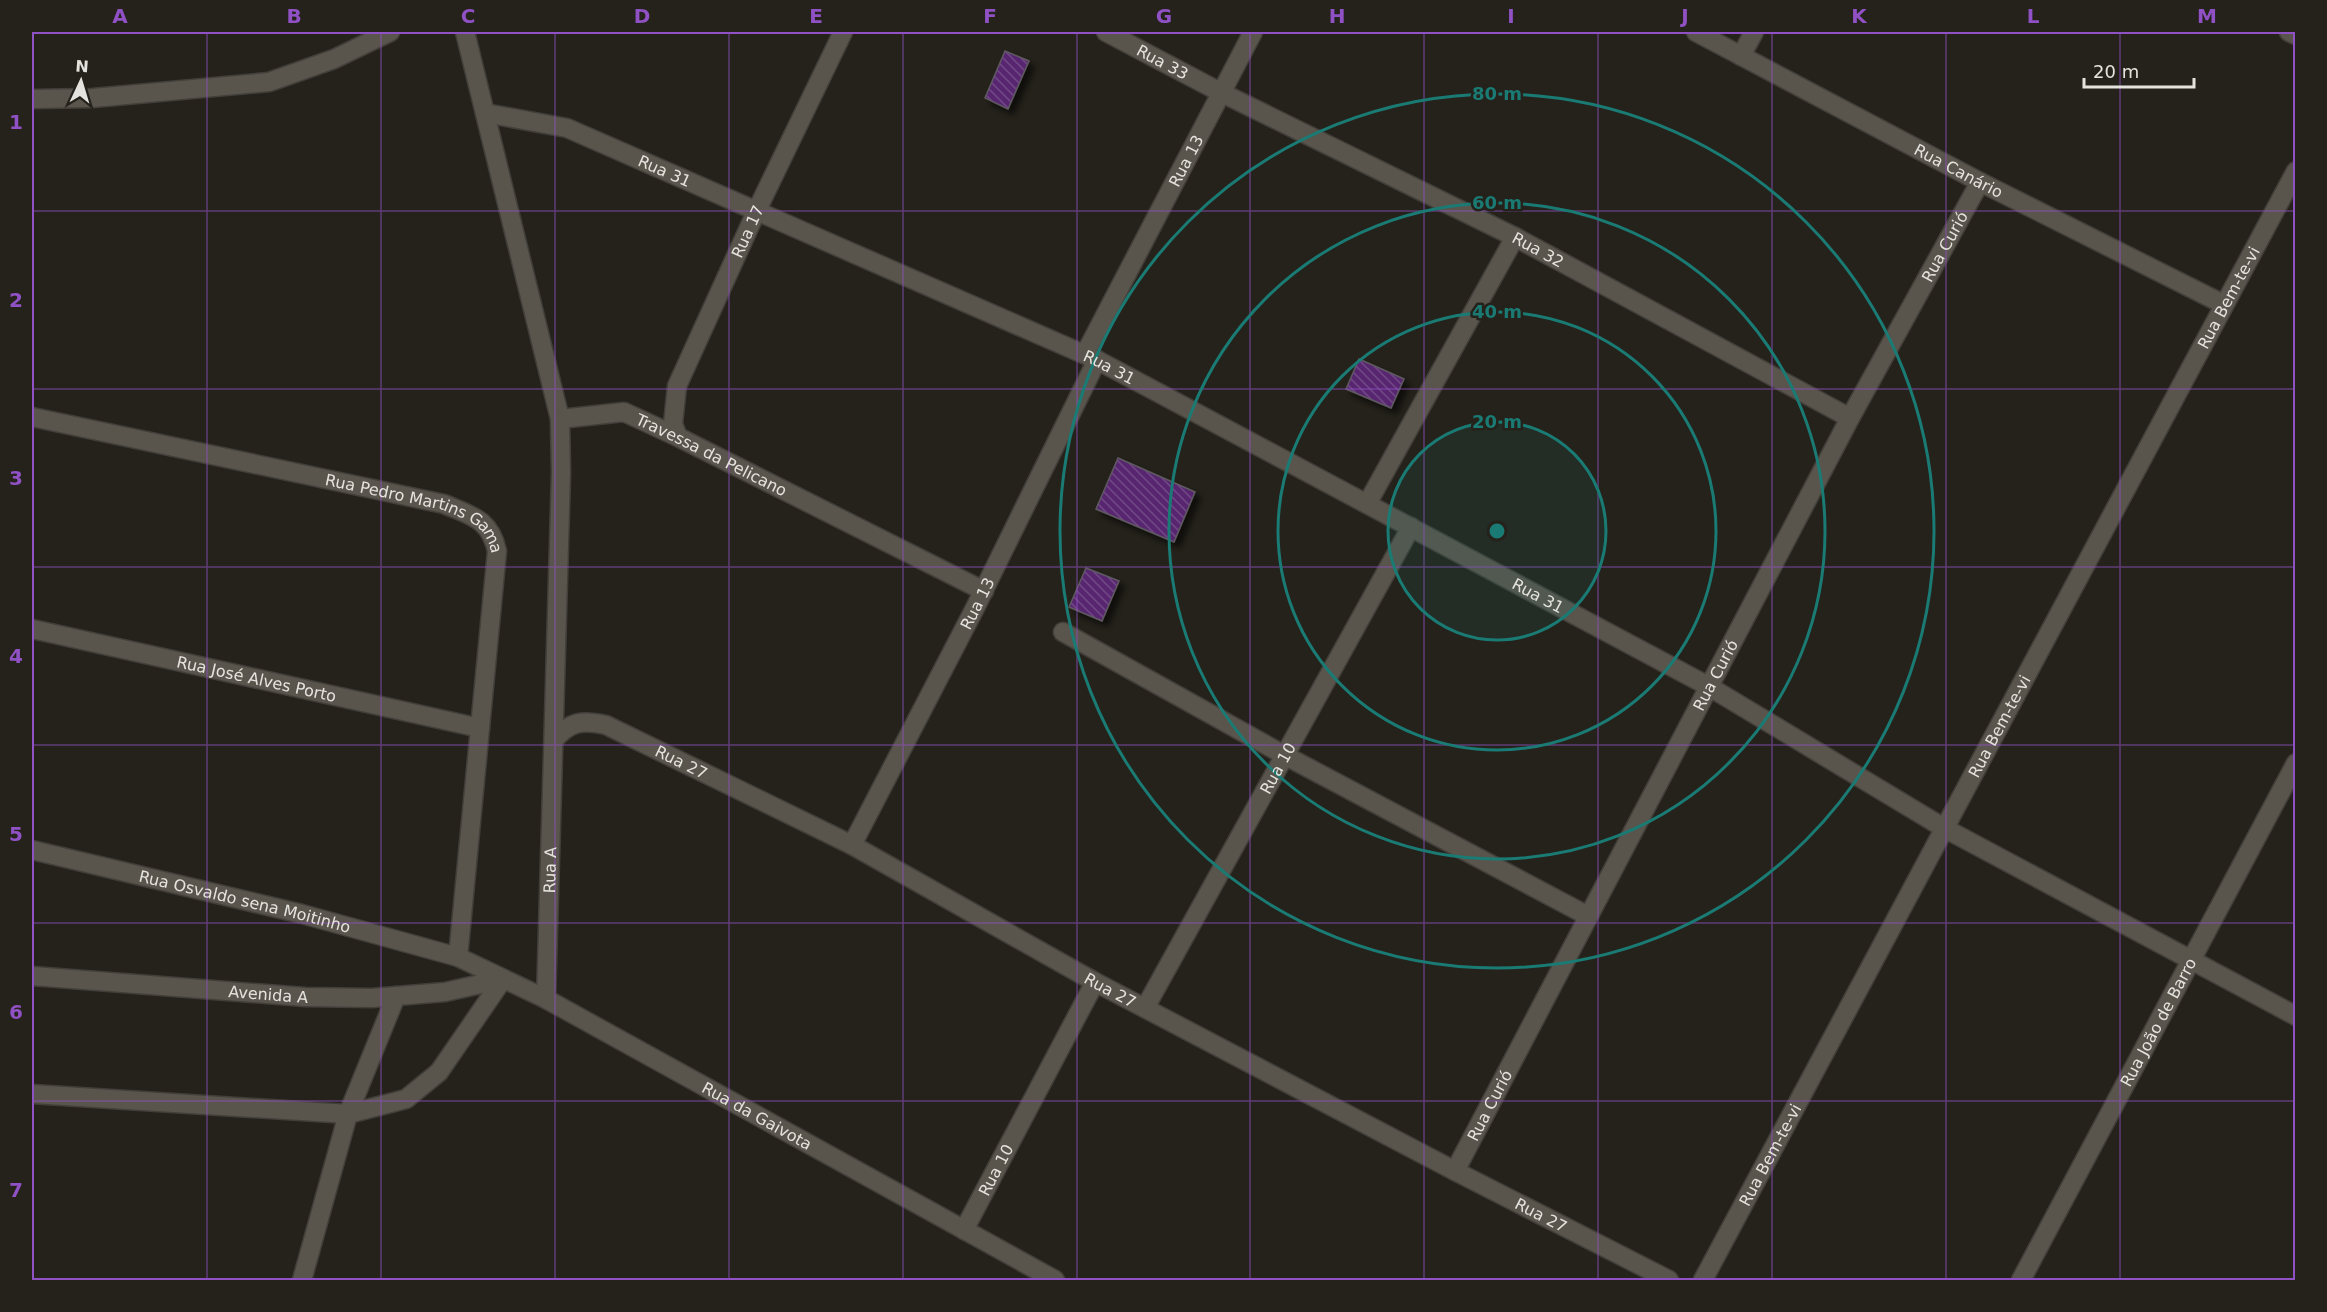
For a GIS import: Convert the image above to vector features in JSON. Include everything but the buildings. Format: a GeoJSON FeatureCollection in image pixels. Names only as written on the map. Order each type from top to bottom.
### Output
{"type":"FeatureCollection","features":[{"type":"Feature","properties":{"kind":"street"},"geometry":{"type":"LineString","coordinates":[[32,99],[93,98],[269,82],[334,59],[390,32]]}},
{"type":"Feature","properties":{"kind":"street"},"geometry":{"type":"LineString","coordinates":[[465,32],[560,419],[561,473],[554,740]]}},
{"type":"Feature","properties":{"kind":"street","name":"Rua 17"},"geometry":{"type":"LineString","coordinates":[[678,437],[673,423],[677,386],[757,210],[843,32]]}},
{"type":"Feature","properties":{"kind":"street","name":"Rua 33"},"geometry":{"type":"LineString","coordinates":[[1106,32],[1220,92]]}},
{"type":"Feature","properties":{"kind":"street","name":"Rua 13"},"geometry":{"type":"LineString","coordinates":[[852,845],[984,591],[1091,357],[1220,92],[1253,32]]}},
{"type":"Feature","properties":{"kind":"street","name":"Rua Canário"},"geometry":{"type":"LineString","coordinates":[[1695,32],[1980,182],[2223,304]]}},
{"type":"Feature","properties":{"kind":"street"},"geometry":{"type":"LineString","coordinates":[[1741,56],[1754,32]]}},
{"type":"Feature","properties":{"kind":"street"},"geometry":{"type":"LineString","coordinates":[[2289,32],[2295,35]]}},
{"type":"Feature","properties":{"kind":"street","name":"Rua 32"},"geometry":{"type":"LineString","coordinates":[[1220,92],[1515,237],[1850,418]]}},
{"type":"Feature","properties":{"kind":"street","name":"Rua 31"},"geometry":{"type":"LineString","coordinates":[[485,113],[567,128],[1091,357],[1708,686],[1944,828],[2295,1016]]}},
{"type":"Feature","properties":{"kind":"street","name":"Rua Bem-te-vi"},"geometry":{"type":"LineString","coordinates":[[1703,1281],[2223,304],[2293,181]]}},
{"type":"Feature","properties":{"kind":"street","name":"Rua Curió"},"geometry":{"type":"LineString","coordinates":[[1455,1171],[1850,418],[1980,182]]}},
{"type":"Feature","properties":{"kind":"street"},"geometry":{"type":"LineString","coordinates":[[1367,504],[1515,237]]}},
{"type":"Feature","properties":{"kind":"street","name":"Travessa da Pelicano"},"geometry":{"type":"LineString","coordinates":[[560,419],[624,412],[984,591]]}},
{"type":"Feature","properties":{"kind":"street","name":"Rua Pedro Martins Gama"},"geometry":{"type":"LineString","coordinates":[[32,417],[444,504],[475,517],[493,533],[497,551],[458,957]]}},
{"type":"Feature","properties":{"kind":"street","name":"Rua 10"},"geometry":{"type":"LineString","coordinates":[[1145,1008],[1411,527]]}},
{"type":"Feature","properties":{"kind":"street","name":"Rua José Alves Porto"},"geometry":{"type":"LineString","coordinates":[[32,630],[480,728]]}},
{"type":"Feature","properties":{"kind":"street"},"geometry":{"type":"LineString","coordinates":[[1063,632],[1284,756],[1588,916]]}},
{"type":"Feature","properties":{"kind":"street","name":"Rua 27"},"geometry":{"type":"LineString","coordinates":[[554,740],[564,728],[574,725],[588,721],[606,725],[852,845],[1095,982],[1669,1281]]}},
{"type":"Feature","properties":{"kind":"street","name":"Rua A"},"geometry":{"type":"LineString","coordinates":[[546,999],[554,740]]}},
{"type":"Feature","properties":{"kind":"street","name":"Rua João de Barro"},"geometry":{"type":"LineString","coordinates":[[2021,1281],[2295,763]]}},
{"type":"Feature","properties":{"kind":"street","name":"Rua Osvaldo sena Moitinho"},"geometry":{"type":"LineString","coordinates":[[32,850],[302,914],[458,957]]}},
{"type":"Feature","properties":{"kind":"street","name":"Rua da Gaivota"},"geometry":{"type":"LineString","coordinates":[[458,957],[546,999],[1055,1281]]}},
{"type":"Feature","properties":{"kind":"street","name":"Avenida A"},"geometry":{"type":"LineString","coordinates":[[32,976],[305,998],[396,996],[445,992],[503,979]]}},
{"type":"Feature","properties":{"kind":"street"},"geometry":{"type":"LineString","coordinates":[[32,1094],[348,1114],[406,1099],[439,1072],[503,979]]}},
{"type":"Feature","properties":{"kind":"street","name":"Rua 10"},"geometry":{"type":"LineString","coordinates":[[964,1230],[1095,982]]}},
{"type":"Feature","properties":{"kind":"street"},"geometry":{"type":"LineString","coordinates":[[303,1281],[348,1114],[396,996]]}}]}
